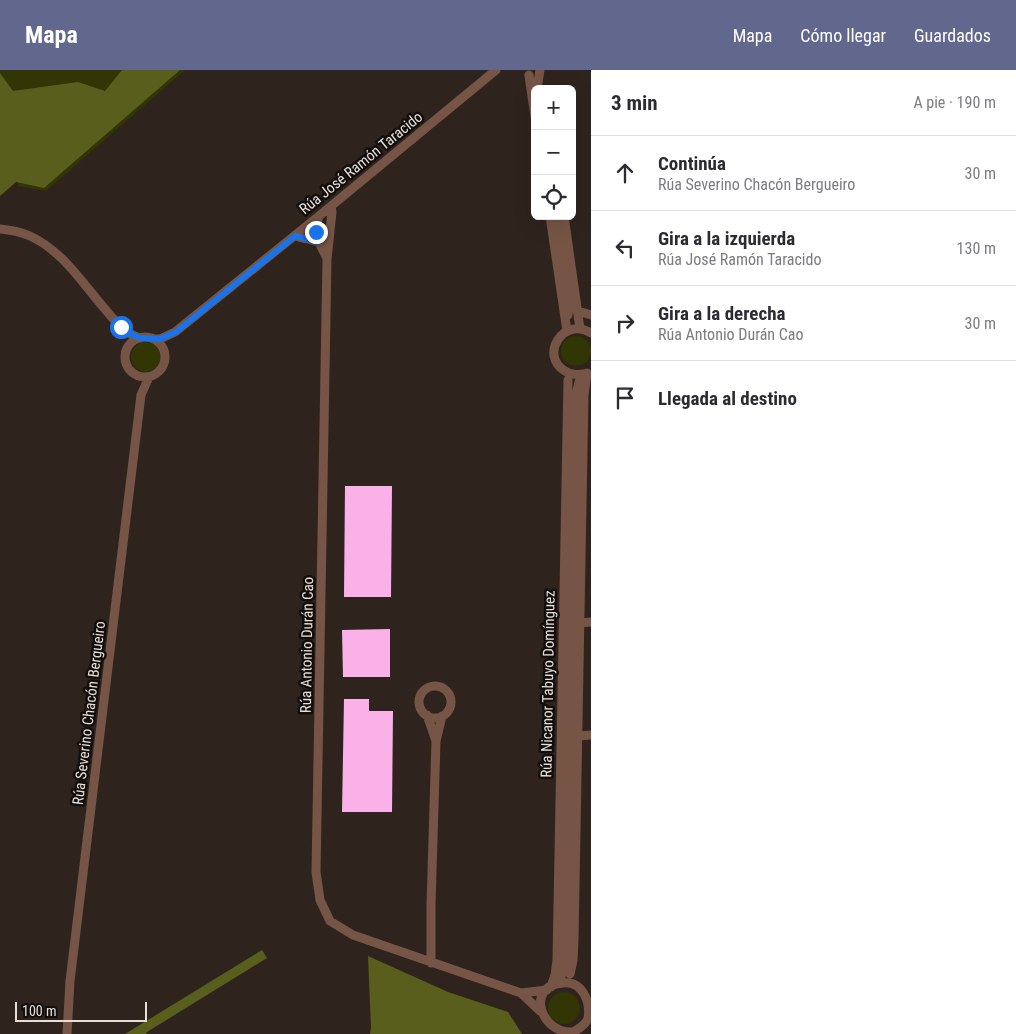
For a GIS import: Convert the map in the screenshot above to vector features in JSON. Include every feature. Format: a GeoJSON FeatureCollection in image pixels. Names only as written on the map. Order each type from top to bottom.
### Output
{"type":"FeatureCollection","features":[{"type":"Feature","properties":{"kind":"street","name":"Rúa José Ramón Taracido"},"geometry":{"type":"LineString","coordinates":[[165,352],[168,343],[176,332],[497,71]]}},
{"type":"Feature","properties":{"kind":"street"},"geometry":{"type":"LineString","coordinates":[[539,85],[540,71]]}},
{"type":"Feature","properties":{"kind":"street"},"geometry":{"type":"LineString","coordinates":[[527,72],[537,85]]}},
{"type":"Feature","properties":{"kind":"street"},"geometry":{"type":"LineString","coordinates":[[527,72],[531,94]]}},
{"type":"Feature","properties":{"kind":"street","name":"Rúa Antonio Durán Cao"},"geometry":{"type":"LineString","coordinates":[[331,206],[327,259],[316,872],[320,900],[330,921],[353,936],[521,993],[537,992],[552,987]]}},
{"type":"Feature","properties":{"kind":"street","name":"Rúa Antonio Durán Cao"},"geometry":{"type":"LineString","coordinates":[[319,216],[328,239]]}},
{"type":"Feature","properties":{"kind":"street","name":"Rúa Antonio Durán Cao"},"geometry":{"type":"LineString","coordinates":[[319,216],[316,232],[318,242],[327,259]]}},
{"type":"Feature","properties":{"kind":"street"},"geometry":{"type":"LineString","coordinates":[[551,220],[567,327]]}},
{"type":"Feature","properties":{"kind":"street"},"geometry":{"type":"LineString","coordinates":[[558,220],[570,300],[567,327]]}},
{"type":"Feature","properties":{"kind":"street"},"geometry":{"type":"LineString","coordinates":[[565,220],[578,311]]}},
{"type":"Feature","properties":{"kind":"street"},"geometry":{"type":"LineString","coordinates":[[0,229],[12,230],[30,236],[49,247],[64,259],[121,327],[128,342],[126,352],[127,364],[134,374],[149,377],[160,370],[164,365],[165,352],[159,342],[150,338],[140,338],[121,327]]}},
{"type":"Feature","properties":{"kind":"street"},"geometry":{"type":"LineString","coordinates":[[295,236],[318,242]]}},
{"type":"Feature","properties":{"kind":"street"},"geometry":{"type":"LineString","coordinates":[[567,327],[587,330],[578,311],[570,300]]}},
{"type":"Feature","properties":{"kind":"street"},"geometry":{"type":"LineString","coordinates":[[578,311],[591,315]]}},
{"type":"Feature","properties":{"kind":"street","name":"Rúa Nicanor Tabuyo Domínguez"},"geometry":{"type":"LineString","coordinates":[[567,327],[558,339],[554,352],[558,364],[576,394]]}},
{"type":"Feature","properties":{"kind":"street","name":"Rúa José Ramón Taracido"},"geometry":{"type":"LineString","coordinates":[[154,339],[160,339],[176,332]]}},
{"type":"Feature","properties":{"kind":"street"},"geometry":{"type":"LineString","coordinates":[[128,347],[140,338]]}},
{"type":"Feature","properties":{"kind":"street"},"geometry":{"type":"LineString","coordinates":[[562,369],[574,375],[586,372]]}},
{"type":"Feature","properties":{"kind":"street","name":"Rúa Nicanor Tabuyo Domínguez"},"geometry":{"type":"LineString","coordinates":[[573,984],[566,960],[576,394],[586,372]]}},
{"type":"Feature","properties":{"kind":"street","name":"Rúa Nicanor Tabuyo Domínguez"},"geometry":{"type":"LineString","coordinates":[[570,974],[574,947],[579,623],[586,372]]}},
{"type":"Feature","properties":{"kind":"street","name":"Rúa Severino Chacón Bergueiro"},"geometry":{"type":"LineString","coordinates":[[134,374],[141,395]]}},
{"type":"Feature","properties":{"kind":"street","name":"Rúa Severino Chacón Bergueiro"},"geometry":{"type":"LineString","coordinates":[[67,1034],[72,972],[141,395],[149,377]]}},
{"type":"Feature","properties":{"kind":"street","name":"Rúa Nicanor Tabuyo Domínguez"},"geometry":{"type":"LineString","coordinates":[[552,987],[557,960],[568,380]]}},
{"type":"Feature","properties":{"kind":"street"},"geometry":{"type":"LineString","coordinates":[[579,623],[591,622]]}},
{"type":"Feature","properties":{"kind":"street"},"geometry":{"type":"LineString","coordinates":[[426,715],[433,718],[442,716],[448,711],[451,701],[450,695],[445,690],[431,687],[426,689],[421,697],[420,707],[426,715],[436,741]]}},
{"type":"Feature","properties":{"kind":"street"},"geometry":{"type":"LineString","coordinates":[[431,963],[436,741],[442,716]]}},
{"type":"Feature","properties":{"kind":"street"},"geometry":{"type":"LineString","coordinates":[[578,736],[591,735]]}},
{"type":"Feature","properties":{"kind":"street","name":"Rúa Nicanor Tabuyo Domínguez"},"geometry":{"type":"LineString","coordinates":[[552,987],[566,960]]}},
{"type":"Feature","properties":{"kind":"street"},"geometry":{"type":"LineString","coordinates":[[582,988],[589,997],[590,1017],[581,1028],[570,1033],[550,1031],[540,1011],[541,1000],[552,987],[569,982],[582,988],[591,993]]}},
{"type":"Feature","properties":{"kind":"street","name":"Rúa Antonio Durán Cao"},"geometry":{"type":"LineString","coordinates":[[521,993],[540,1011]]}},
{"type":"Feature","properties":{"kind":"green space"},"geometry":{"type":"Polygon","coordinates":[[[0,70],[185,70],[46,191],[17,186],[1,205],[28,172],[0,129],[0,70]]]}},
{"type":"Feature","properties":{"kind":"green space"},"geometry":{"type":"Polygon","coordinates":[[[122,70],[180,70],[44,188],[16,182],[0,196],[0,73],[13,91],[78,82],[105,91],[122,70]]]}},
{"type":"Feature","properties":{"kind":"green space"},"geometry":{"type":"Polygon","coordinates":[[[576,336],[587,340],[591,351],[587,362],[576,366],[565,362],[561,351],[565,340],[576,336]]]}},
{"type":"Feature","properties":{"kind":"green space"},"geometry":{"type":"Polygon","coordinates":[[[146,342],[157,346],[161,357],[157,368],[146,372],[135,368],[131,357],[135,346],[146,342]]]}},
{"type":"Feature","properties":{"kind":"green space"},"geometry":{"type":"Polygon","coordinates":[[[262,950],[267,958],[146,1034],[125,1034],[262,950]]]}},
{"type":"Feature","properties":{"kind":"green space"},"geometry":{"type":"Polygon","coordinates":[[[368,956],[448,992],[508,1012],[522,1034],[370,1034],[368,956]]]}},
{"type":"Feature","properties":{"kind":"green space"},"geometry":{"type":"Polygon","coordinates":[[[564,992],[576,996],[580,1008],[576,1020],[564,1024],[552,1020],[548,1008],[552,996],[564,992]]]}},
{"type":"Feature","properties":{"kind":"building"},"geometry":{"type":"Polygon","coordinates":[[[345,486],[392,486],[391,597],[344,597],[345,486]]]}},
{"type":"Feature","properties":{"kind":"building"},"geometry":{"type":"Polygon","coordinates":[[[390,629],[390,677],[343,677],[342,630],[390,629]]]}},
{"type":"Feature","properties":{"kind":"building"},"geometry":{"type":"Polygon","coordinates":[[[344,699],[369,699],[369,711],[393,711],[392,812],[342,812],[344,699]]]}},
{"type":"Feature","properties":{"kind":"route"},"geometry":{"type":"LineString","coordinates":[[121,327],[140,338],[160,339],[176,332],[295,236],[318,242],[316,232]]}}]}
